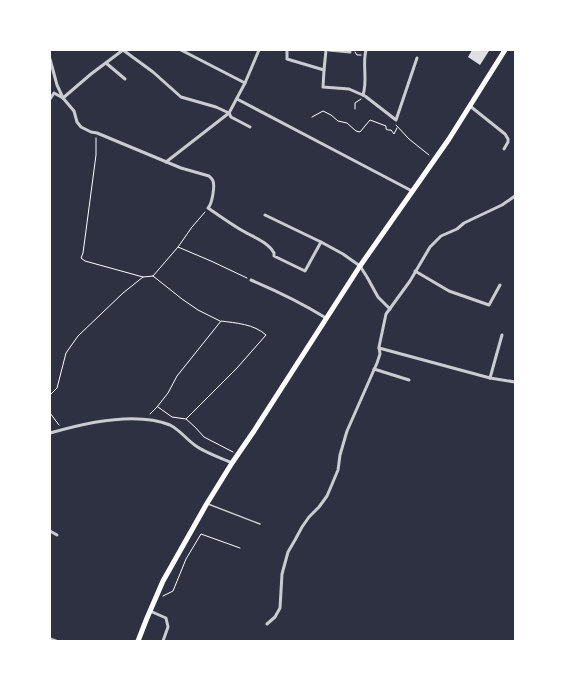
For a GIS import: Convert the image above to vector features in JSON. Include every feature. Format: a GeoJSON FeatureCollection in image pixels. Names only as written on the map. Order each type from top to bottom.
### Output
{"type":"FeatureCollection","features":[{"type":"Feature","properties":{"kind":"highway"},"geometry":{"type":"LineString","coordinates":[[138,641],[163,581],[232,463],[360,266],[470,106],[505,50]]}},
{"type":"Feature","properties":{"kind":"street"},"geometry":{"type":"LineString","coordinates":[[63,98],[91,74],[123,50],[153,72],[182,97],[216,107],[229,113],[231,117],[250,127]]}},
{"type":"Feature","properties":{"kind":"street"},"geometry":{"type":"LineString","coordinates":[[181,50],[245,83]]}},
{"type":"Feature","properties":{"kind":"street"},"geometry":{"type":"LineString","coordinates":[[166,162],[229,113],[245,83],[259,50]]}},
{"type":"Feature","properties":{"kind":"street"},"geometry":{"type":"LineString","coordinates":[[287,50],[287,59],[324,70]]}},
{"type":"Feature","properties":{"kind":"street"},"geometry":{"type":"LineString","coordinates":[[326,50],[323,87],[349,89],[365,96],[396,120],[417,58]]}},
{"type":"Feature","properties":{"kind":"street"},"geometry":{"type":"LineString","coordinates":[[329,50],[350,52]]}},
{"type":"Feature","properties":{"kind":"street"},"geometry":{"type":"LineString","coordinates":[[362,95],[365,88],[365,51]]}},
{"type":"Feature","properties":{"kind":"street"},"geometry":{"type":"LineString","coordinates":[[50,59],[57,85],[63,98],[74,111],[80,127],[181,168],[209,176],[212,178],[214,185],[212,205],[208,208],[272,249],[274,256],[305,271],[321,242]]}},
{"type":"Feature","properties":{"kind":"street"},"geometry":{"type":"LineString","coordinates":[[106,63],[125,79]]}},
{"type":"Feature","properties":{"kind":"street"},"geometry":{"type":"LineString","coordinates":[[50,98],[54,93],[63,98]]}},
{"type":"Feature","properties":{"kind":"street"},"geometry":{"type":"LineString","coordinates":[[237,99],[299,133],[328,146],[412,191]]}},
{"type":"Feature","properties":{"kind":"street"},"geometry":{"type":"LineString","coordinates":[[470,106],[505,134],[508,142],[504,149]]}},
{"type":"Feature","properties":{"kind":"street"},"geometry":{"type":"LineString","coordinates":[[267,624],[280,608],[282,574],[288,552],[302,526],[327,496],[338,470],[340,454],[347,431],[380,354],[379,348],[386,314],[410,281],[430,247],[441,236],[502,205],[515,196]]}},
{"type":"Feature","properties":{"kind":"street"},"geometry":{"type":"LineString","coordinates":[[265,216],[321,242],[343,254],[360,266],[378,297],[390,309]]}},
{"type":"Feature","properties":{"kind":"street"},"geometry":{"type":"LineString","coordinates":[[415,271],[449,291],[489,305],[500,285]]}},
{"type":"Feature","properties":{"kind":"street"},"geometry":{"type":"LineString","coordinates":[[251,280],[268,287],[326,318]]}},
{"type":"Feature","properties":{"kind":"street"},"geometry":{"type":"LineString","coordinates":[[490,378],[502,335]]}},
{"type":"Feature","properties":{"kind":"street"},"geometry":{"type":"LineString","coordinates":[[379,348],[490,378],[515,382]]}},
{"type":"Feature","properties":{"kind":"street"},"geometry":{"type":"LineString","coordinates":[[374,369],[409,380]]}},
{"type":"Feature","properties":{"kind":"street"},"geometry":{"type":"LineString","coordinates":[[50,433],[84,424],[130,418],[146,419],[170,425],[196,446],[232,463]]}},
{"type":"Feature","properties":{"kind":"street"},"geometry":{"type":"LineString","coordinates":[[50,531],[57,535]]}},
{"type":"Feature","properties":{"kind":"street"},"geometry":{"type":"LineString","coordinates":[[150,610],[166,618],[168,627],[163,641]]}},
{"type":"Feature","properties":{"kind":"street"},"geometry":{"type":"LineString","coordinates":[[50,639],[56,641]]}},
{"type":"Feature","properties":{"kind":"lane"},"geometry":{"type":"LineString","coordinates":[[207,504],[260,524]]}},
{"type":"Feature","properties":{"kind":"path"},"geometry":{"type":"LineString","coordinates":[[354,50],[357,55],[361,55],[365,51]]}},
{"type":"Feature","properties":{"kind":"path"},"geometry":{"type":"LineString","coordinates":[[355,110],[355,103],[362,95]]}},
{"type":"Feature","properties":{"kind":"path"},"geometry":{"type":"LineString","coordinates":[[312,117],[323,112],[331,115],[338,121],[347,123],[356,131],[360,132],[370,120],[386,126],[386,129],[391,130],[394,134],[397,128]]}},
{"type":"Feature","properties":{"kind":"path"},"geometry":{"type":"LineString","coordinates":[[396,120],[395,124],[397,128],[434,159]]}},
{"type":"Feature","properties":{"kind":"path"},"geometry":{"type":"LineString","coordinates":[[96,133],[96,155],[83,253],[81,258],[85,261],[143,277],[153,276],[178,247],[208,208]]}},
{"type":"Feature","properties":{"kind":"path"},"geometry":{"type":"LineString","coordinates":[[178,247],[251,280]]}},
{"type":"Feature","properties":{"kind":"path"},"geometry":{"type":"LineString","coordinates":[[153,276],[198,310],[221,321],[240,323],[260,330],[266,335],[237,368],[186,419]]}},
{"type":"Feature","properties":{"kind":"path"},"geometry":{"type":"LineString","coordinates":[[50,395],[57,388],[66,353],[78,336],[123,293],[143,277]]}},
{"type":"Feature","properties":{"kind":"path"},"geometry":{"type":"LineString","coordinates":[[146,419],[168,393],[177,376],[221,321]]}},
{"type":"Feature","properties":{"kind":"path"},"geometry":{"type":"LineString","coordinates":[[157,407],[172,417],[186,419],[204,437],[238,455]]}},
{"type":"Feature","properties":{"kind":"path"},"geometry":{"type":"LineString","coordinates":[[50,413],[62,430]]}},
{"type":"Feature","properties":{"kind":"path"},"geometry":{"type":"LineString","coordinates":[[163,596],[173,591],[186,559],[201,534],[240,548]]}},
{"type":"Feature","properties":{"kind":"building"},"geometry":{"type":"Polygon","coordinates":[[[472,50],[489,51],[480,65],[468,57],[472,50]]]}}]}
